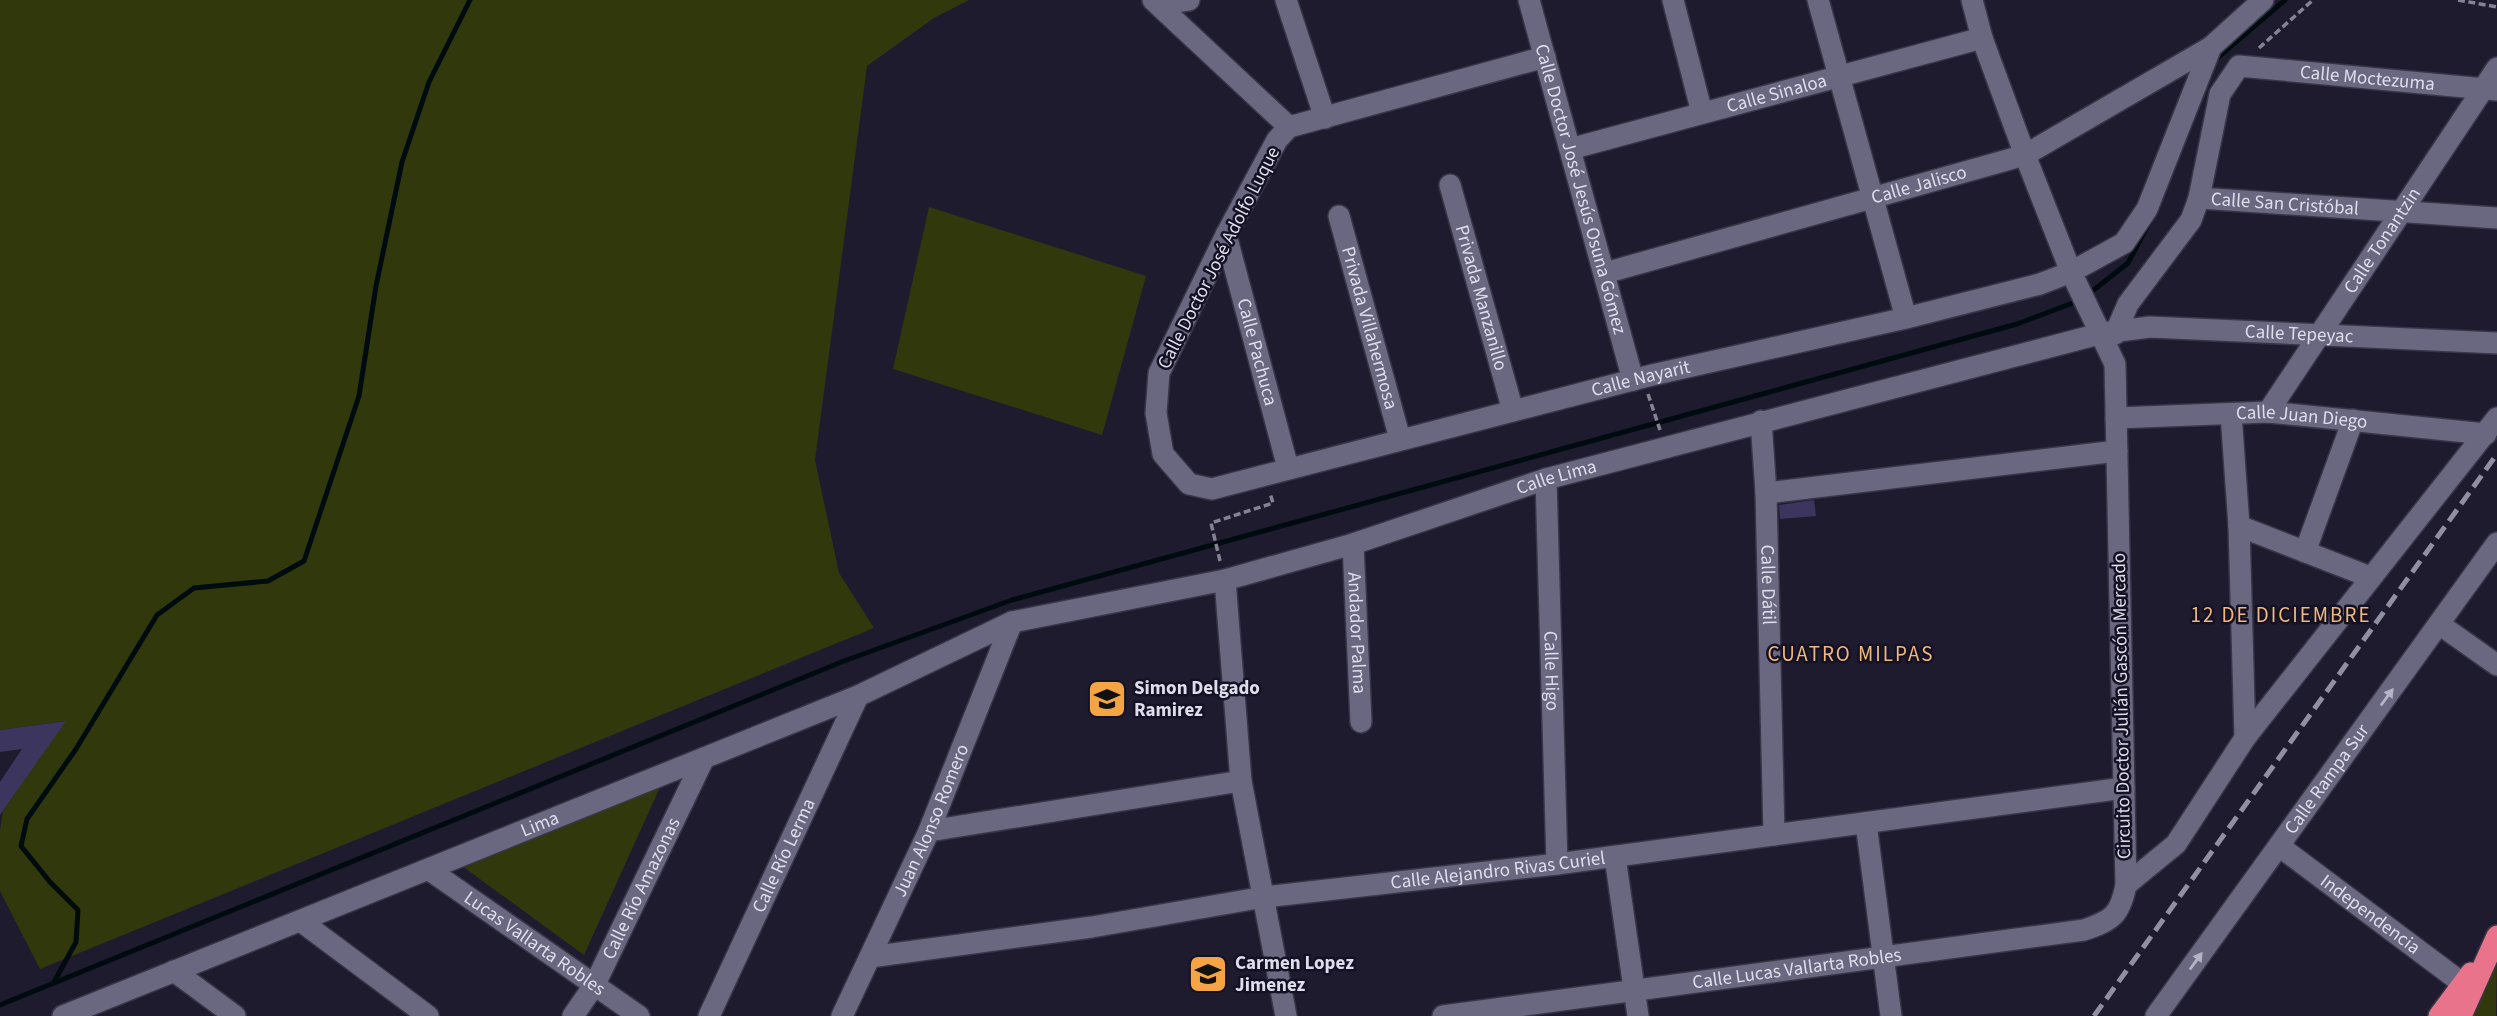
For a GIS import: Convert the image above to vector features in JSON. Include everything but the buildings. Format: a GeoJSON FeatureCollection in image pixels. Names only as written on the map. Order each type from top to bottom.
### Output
{"type":"FeatureCollection","features":[{"type":"Feature","properties":{"kind":"highway"},"geometry":{"type":"LineString","coordinates":[[2439,1016],[2494,941]]}},
{"type":"Feature","properties":{"kind":"highway"},"geometry":{"type":"LineString","coordinates":[[2461,1016],[2494,941]]}},
{"type":"Feature","properties":{"kind":"street"},"geometry":{"type":"LineString","coordinates":[[1155,2],[1189,0]]}},
{"type":"Feature","properties":{"kind":"street"},"geometry":{"type":"LineString","coordinates":[[1286,0],[1325,118]]}},
{"type":"Feature","properties":{"kind":"street","name":"Calle Doctor José Jesús Osuna Gómez"},"geometry":{"type":"LineString","coordinates":[[1529,0],[1605,273],[1638,378]]}},
{"type":"Feature","properties":{"kind":"street"},"geometry":{"type":"LineString","coordinates":[[1673,0],[1702,113]]}},
{"type":"Feature","properties":{"kind":"street"},"geometry":{"type":"LineString","coordinates":[[1818,0],[1906,318]]}},
{"type":"Feature","properties":{"kind":"street","name":"Circuito Doctor Julián Gascón Mercado"},"geometry":{"type":"LineString","coordinates":[[1972,0],[1982,38],[2025,155],[2073,277],[2092,315],[2109,334],[2115,364],[2126,885]]}},
{"type":"Feature","properties":{"kind":"street"},"geometry":{"type":"LineString","coordinates":[[2211,47],[2263,0]]}},
{"type":"Feature","properties":{"kind":"street","name":"Calle Doctor José Adolfo Luque"},"geometry":{"type":"LineString","coordinates":[[1155,2],[1289,127]]}},
{"type":"Feature","properties":{"kind":"street","name":"Calle Sinaloa"},"geometry":{"type":"LineString","coordinates":[[1570,149],[1982,38]]}},
{"type":"Feature","properties":{"kind":"street","name":"Calle Jalisco"},"geometry":{"type":"LineString","coordinates":[[1605,273],[2025,155],[2211,47]]}},
{"type":"Feature","properties":{"kind":"street","name":"Calle Nayarit"},"geometry":{"type":"LineString","coordinates":[[1212,489],[1638,378],[1906,318],[2073,277],[2123,243],[2147,209],[2211,47]]}},
{"type":"Feature","properties":{"kind":"street","name":"Calle Doctor José Adolfo Luque"},"geometry":{"type":"LineString","coordinates":[[1212,489],[1189,484],[1179,477],[1163,454],[1156,413],[1159,373],[1226,235],[1277,140],[1289,127],[1545,57]]}},
{"type":"Feature","properties":{"kind":"street"},"geometry":{"type":"LineString","coordinates":[[2109,334],[2191,220],[2199,198],[2221,94],[2239,66]]}},
{"type":"Feature","properties":{"kind":"street","name":"Calle Moctezuma"},"geometry":{"type":"LineString","coordinates":[[2239,66],[2490,89]]}},
{"type":"Feature","properties":{"kind":"street","name":"Calle Tonantzin"},"geometry":{"type":"LineString","coordinates":[[2268,412],[2402,212],[2490,89],[2497,68]]}},
{"type":"Feature","properties":{"kind":"street","name":"Privada Manzanillo"},"geometry":{"type":"LineString","coordinates":[[1450,185],[1513,411]]}},
{"type":"Feature","properties":{"kind":"street","name":"Calle San Cristóbal"},"geometry":{"type":"LineString","coordinates":[[2199,198],[2497,218]]}},
{"type":"Feature","properties":{"kind":"street","name":"Privada Villahermosa"},"geometry":{"type":"LineString","coordinates":[[1339,216],[1400,439]]}},
{"type":"Feature","properties":{"kind":"street","name":"Calle Pachuca"},"geometry":{"type":"LineString","coordinates":[[1226,235],[1288,468]]}},
{"type":"Feature","properties":{"kind":"street","name":"Calle Tepeyac"},"geometry":{"type":"LineString","coordinates":[[2109,334],[2150,327],[2497,344]]}},
{"type":"Feature","properties":{"kind":"street","name":"Calle Lima"},"geometry":{"type":"LineString","coordinates":[[1012,622],[1225,580],[1353,544],[1546,479],[1761,421],[2109,334]]}},
{"type":"Feature","properties":{"kind":"street","name":"Calle Juan Diego"},"geometry":{"type":"LineString","coordinates":[[2116,418],[2268,412],[2353,420],[2492,426]]}},
{"type":"Feature","properties":{"kind":"street"},"geometry":{"type":"LineString","coordinates":[[2231,414],[2239,526],[2245,738]]}},
{"type":"Feature","properties":{"kind":"street"},"geometry":{"type":"LineString","coordinates":[[2305,552],[2353,420]]}},
{"type":"Feature","properties":{"kind":"street","name":"Calle Dátil"},"geometry":{"type":"LineString","coordinates":[[1761,421],[1766,493],[1774,835]]}},
{"type":"Feature","properties":{"kind":"street","name":"Circuito Doctor Julián Gascón Mercado"},"geometry":{"type":"LineString","coordinates":[[2126,885],[2176,844],[2245,738],[2492,426]]}},
{"type":"Feature","properties":{"kind":"street"},"geometry":{"type":"LineString","coordinates":[[1766,493],[2117,451]]}},
{"type":"Feature","properties":{"kind":"street","name":"Calle Higo"},"geometry":{"type":"LineString","coordinates":[[1546,479],[1557,864]]}},
{"type":"Feature","properties":{"kind":"street"},"geometry":{"type":"LineString","coordinates":[[2239,526],[2370,577]]}},
{"type":"Feature","properties":{"kind":"street","name":"Calle Rampa Sur"},"geometry":{"type":"LineString","coordinates":[[2157,1016],[2497,542]]}},
{"type":"Feature","properties":{"kind":"street","name":"Andador Palma"},"geometry":{"type":"LineString","coordinates":[[1353,544],[1361,722]]}},
{"type":"Feature","properties":{"kind":"street"},"geometry":{"type":"LineString","coordinates":[[1225,580],[1241,782],[1286,1016]]}},
{"type":"Feature","properties":{"kind":"street","name":"Lima"},"geometry":{"type":"LineString","coordinates":[[63,1016],[858,696],[1012,622]]}},
{"type":"Feature","properties":{"kind":"street","name":"Juan Alonso Romero"},"geometry":{"type":"LineString","coordinates":[[842,1016],[929,831],[1012,622]]}},
{"type":"Feature","properties":{"kind":"street"},"geometry":{"type":"LineString","coordinates":[[2439,624],[2497,665]]}},
{"type":"Feature","properties":{"kind":"street","name":"Calle Río Lerma"},"geometry":{"type":"LineString","coordinates":[[709,1016],[858,696]]}},
{"type":"Feature","properties":{"kind":"street","name":"Calle Río Amazonas"},"geometry":{"type":"LineString","coordinates":[[573,1016],[595,985],[704,758]]}},
{"type":"Feature","properties":{"kind":"street"},"geometry":{"type":"LineString","coordinates":[[929,831],[1241,782]]}},
{"type":"Feature","properties":{"kind":"street","name":"Calle Alejandro Rivas Curiel"},"geometry":{"type":"LineString","coordinates":[[870,957],[1092,927],[1264,897],[1615,857],[2124,788]]}},
{"type":"Feature","properties":{"kind":"street"},"geometry":{"type":"LineString","coordinates":[[1866,823],[1891,1016]]}},
{"type":"Feature","properties":{"kind":"street","name":"Independencia"},"geometry":{"type":"LineString","coordinates":[[2279,846],[2462,983]]}},
{"type":"Feature","properties":{"kind":"street"},"geometry":{"type":"LineString","coordinates":[[1615,857],[1637,1016]]}},
{"type":"Feature","properties":{"kind":"street","name":"Lucas Vallarta Robles"},"geometry":{"type":"LineString","coordinates":[[428,869],[639,1016]]}},
{"type":"Feature","properties":{"kind":"street","name":"Calle Lucas Vallarta Robles"},"geometry":{"type":"LineString","coordinates":[[1443,1016],[1634,993],[2084,930],[2105,922],[2121,908],[2126,885]]}},
{"type":"Feature","properties":{"kind":"street"},"geometry":{"type":"LineString","coordinates":[[302,922],[428,1016]]}},
{"type":"Feature","properties":{"kind":"street"},"geometry":{"type":"LineString","coordinates":[[174,971],[235,1016]]}},
{"type":"Feature","properties":{"kind":"path"},"geometry":{"type":"LineString","coordinates":[[2239,66],[2313,0]]}},
{"type":"Feature","properties":{"kind":"path"},"geometry":{"type":"LineString","coordinates":[[2458,0],[2497,7]]}},
{"type":"Feature","properties":{"kind":"path"},"geometry":{"type":"LineString","coordinates":[[1638,378],[1666,448]]}},
{"type":"Feature","properties":{"kind":"path"},"geometry":{"type":"LineString","coordinates":[[1225,580],[1211,523],[1273,503],[1265,475]]}},
{"type":"Feature","properties":{"kind":"green space"},"geometry":{"type":"Polygon","coordinates":[[[0,0],[969,0],[934,18],[867,66],[815,460],[839,573],[874,628],[40,969],[0,891],[0,831],[3,811],[65,721],[0,730],[0,0]]]}},
{"type":"Feature","properties":{"kind":"green space"},"geometry":{"type":"Polygon","coordinates":[[[929,207],[1146,276],[1102,435],[893,369],[929,207]]]}},
{"type":"Feature","properties":{"kind":"green space"},"geometry":{"type":"Polygon","coordinates":[[[661,785],[584,955],[462,866],[661,785]]]}},
{"type":"Feature","properties":{"kind":"green space"},"geometry":{"type":"Polygon","coordinates":[[[2497,956],[2496,1016],[2473,1016],[2497,956]]]}},
{"type":"Feature","properties":{"kind":"waterway"},"geometry":{"type":"LineString","coordinates":[[54,982],[76,942],[78,910],[50,882],[21,846],[27,819],[76,749],[157,615],[194,588],[268,581],[304,561],[359,396],[376,286],[402,162],[429,82],[470,0]]}},
{"type":"Feature","properties":{"kind":"waterway"},"geometry":{"type":"LineString","coordinates":[[2216,59],[2285,0]]}},
{"type":"Feature","properties":{"kind":"waterway"},"geometry":{"type":"LineString","coordinates":[[2086,296],[2128,263],[2154,214]]}},
{"type":"Feature","properties":{"kind":"waterway"},"geometry":{"type":"LineString","coordinates":[[0,1005],[844,661],[1012,600],[2017,324],[2078,301]]}},
{"type":"Feature","properties":{"kind":"railway"},"geometry":{"type":"LineString","coordinates":[[2094,1016],[2497,454]]}},
{"type":"Feature","properties":{"kind":"place","name":"Simon Delgado Ramirez"},"geometry":{"type":"Point","coordinates":[1107,699]}},
{"type":"Feature","properties":{"kind":"place","name":"Carmen Lopez Jimenez"},"geometry":{"type":"Point","coordinates":[1208,974]}},
{"type":"Feature","properties":{"kind":"district","name":"12 DE DICIEMBRE"},"geometry":{"type":"Point","coordinates":[2281,615]}},
{"type":"Feature","properties":{"kind":"district","name":"CUATRO MILPAS"},"geometry":{"type":"Point","coordinates":[1851,654]}}]}
